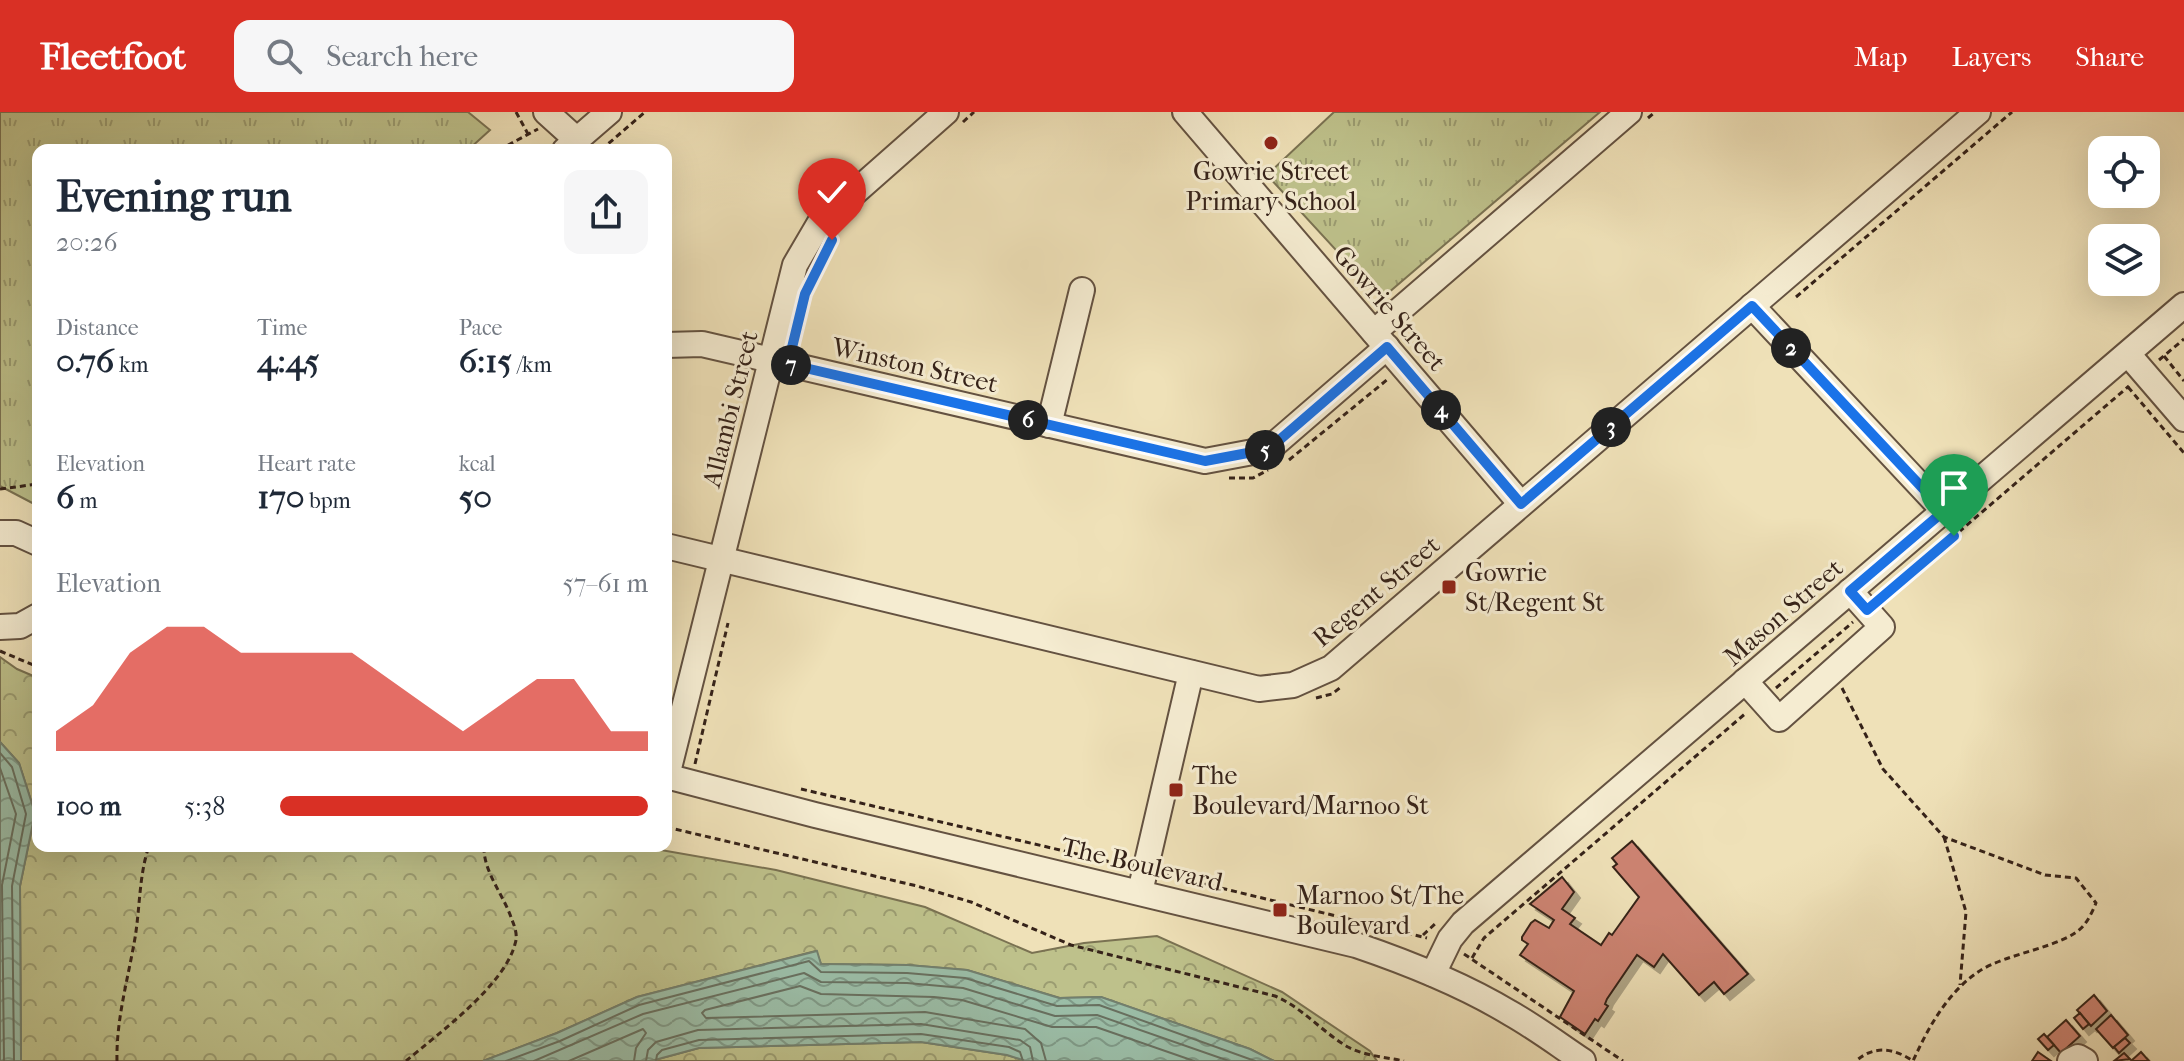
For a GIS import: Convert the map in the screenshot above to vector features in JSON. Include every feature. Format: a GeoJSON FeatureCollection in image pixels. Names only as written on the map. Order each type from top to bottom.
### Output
{"type":"FeatureCollection","features":[{"type":"Feature","properties":{"kind":"street"},"geometry":{"type":"LineString","coordinates":[[572,144],[609,112]]}},
{"type":"Feature","properties":{"kind":"street","name":"Gowrie Street"},"geometry":{"type":"LineString","coordinates":[[1185,112],[1521,504]]}},
{"type":"Feature","properties":{"kind":"street","name":"Winston Street"},"geometry":{"type":"LineString","coordinates":[[672,345],[702,344],[1205,461],[1269,449],[1380,340],[1629,112]]}},
{"type":"Feature","properties":{"kind":"street","name":"Regent Street"},"geometry":{"type":"LineString","coordinates":[[672,548],[1259,689],[1293,685],[1331,668],[1978,112]]}},
{"type":"Feature","properties":{"kind":"street"},"geometry":{"type":"LineString","coordinates":[[551,116],[570,144]]}},
{"type":"Feature","properties":{"kind":"street","name":"Allambi Street"},"geometry":{"type":"LineString","coordinates":[[672,756],[795,265],[819,224],[954,117]]}},
{"type":"Feature","properties":{"kind":"street"},"geometry":{"type":"LineString","coordinates":[[1049,425],[1082,290]]}},
{"type":"Feature","properties":{"kind":"street","name":"Mason Street"},"geometry":{"type":"LineString","coordinates":[[1433,974],[1450,939],[1463,923],[2184,305]]}},
{"type":"Feature","properties":{"kind":"street"},"geometry":{"type":"LineString","coordinates":[[1752,306],[1944,511]]}},
{"type":"Feature","properties":{"kind":"street"},"geometry":{"type":"LineString","coordinates":[[2128,354],[2136,380],[2184,419]]}},
{"type":"Feature","properties":{"kind":"street"},"geometry":{"type":"LineString","coordinates":[[1,532],[23,535],[32,540]]}},
{"type":"Feature","properties":{"kind":"street"},"geometry":{"type":"LineString","coordinates":[[1745,681],[1779,719],[1882,627],[1850,591]]}},
{"type":"Feature","properties":{"kind":"street"},"geometry":{"type":"LineString","coordinates":[[0,627],[12,628],[32,622]]}},
{"type":"Feature","properties":{"kind":"street"},"geometry":{"type":"LineString","coordinates":[[1140,892],[1191,673]]}},
{"type":"Feature","properties":{"kind":"street","name":"The Boulevard"},"geometry":{"type":"LineString","coordinates":[[672,777],[815,815],[1323,935],[1433,974],[1510,1012],[1583,1061]]}},
{"type":"Feature","properties":{"kind":"street"},"geometry":{"type":"LineString","coordinates":[[2070,1061],[2078,1057],[2085,1061]]}},
{"type":"Feature","properties":{"kind":"path"},"geometry":{"type":"LineString","coordinates":[[516,112],[528,134]]}},
{"type":"Feature","properties":{"kind":"path"},"geometry":{"type":"LineString","coordinates":[[608,144],[645,112]]}},
{"type":"Feature","properties":{"kind":"path"},"geometry":{"type":"LineString","coordinates":[[954,117],[974,112]]}},
{"type":"Feature","properties":{"kind":"path"},"geometry":{"type":"LineString","coordinates":[[1792,300],[2012,112]]}},
{"type":"Feature","properties":{"kind":"path"},"geometry":{"type":"LineString","coordinates":[[510,144],[551,116]]}},
{"type":"Feature","properties":{"kind":"path"},"geometry":{"type":"LineString","coordinates":[[1472,958],[1484,938],[2184,339]]}},
{"type":"Feature","properties":{"kind":"path"},"geometry":{"type":"LineString","coordinates":[[2164,356],[2184,381]]}},
{"type":"Feature","properties":{"kind":"path"},"geometry":{"type":"LineString","coordinates":[[2136,380],[2184,453]]}},
{"type":"Feature","properties":{"kind":"path"},"geometry":{"type":"LineString","coordinates":[[0,489],[32,485]]}},
{"type":"Feature","properties":{"kind":"path"},"geometry":{"type":"LineString","coordinates":[[695,764],[730,614]]}},
{"type":"Feature","properties":{"kind":"path"},"geometry":{"type":"LineString","coordinates":[[0,651],[32,664]]}},
{"type":"Feature","properties":{"kind":"path"},"geometry":{"type":"LineString","coordinates":[[1833,671],[1883,769],[1944,837],[1966,912],[1960,986]]}},
{"type":"Feature","properties":{"kind":"path"},"geometry":{"type":"LineString","coordinates":[[1317,698],[1332,694],[1344,684]]}},
{"type":"Feature","properties":{"kind":"path"},"geometry":{"type":"LineString","coordinates":[[672,828],[917,886],[971,902],[1071,945],[1275,996],[1298,1009],[1347,1046],[1360,1052],[1404,1061]]}},
{"type":"Feature","properties":{"kind":"path"},"geometry":{"type":"LineString","coordinates":[[1856,1061],[1875,1050],[1889,1049],[1913,1061],[1953,991],[1980,970],[2015,954],[2067,938],[2084,927],[2096,903],[2076,878],[2045,875],[1944,837]]}},
{"type":"Feature","properties":{"kind":"path"},"geometry":{"type":"LineString","coordinates":[[117,1061],[123,1002],[147,852]]}},
{"type":"Feature","properties":{"kind":"path"},"geometry":{"type":"LineString","coordinates":[[406,1061],[483,992],[515,946],[517,936],[514,922],[502,893],[485,866],[484,852]]}},
{"type":"Feature","properties":{"kind":"green space"},"geometry":{"type":"Polygon","coordinates":[[[0,112],[468,112],[490,130],[475,144],[32,144],[32,503],[0,486],[0,112]]]}},
{"type":"Feature","properties":{"kind":"green space"},"geometry":{"type":"Polygon","coordinates":[[[1334,112],[1600,112],[1381,299],[1267,175],[1334,112]]]}},
{"type":"Feature","properties":{"kind":"green space"},"geometry":{"type":"Polygon","coordinates":[[[0,657],[32,675],[32,804],[19,763],[0,742],[0,657]]]}},
{"type":"Feature","properties":{"kind":"green space"},"geometry":{"type":"Polygon","coordinates":[[[32,828],[32,852],[672,852],[776,870],[925,907],[1032,953],[1084,943],[1157,936],[1282,992],[1370,1051],[1377,1061],[1274,1061],[1250,1049],[1101,997],[1060,998],[967,970],[907,965],[821,964],[816,951],[637,997],[557,1033],[483,1061],[21,1061],[20,886],[32,828]]]}},
{"type":"Feature","properties":{"kind":"green space"},"geometry":{"type":"Polygon","coordinates":[[[921,1042],[1007,1055],[1026,1061],[651,1061],[699,1048],[921,1042]]]}},
{"type":"Feature","properties":{"kind":"water"},"geometry":{"type":"Polygon","coordinates":[[[0,742],[19,763],[32,804],[32,828],[20,886],[21,1061],[0,1061],[0,742]]]}},
{"type":"Feature","properties":{"kind":"water"},"geometry":{"type":"Polygon","coordinates":[[[817,951],[821,964],[908,965],[967,970],[1059,998],[1101,997],[1250,1049],[1274,1061],[1026,1061],[1007,1055],[921,1042],[699,1048],[651,1061],[483,1061],[557,1033],[637,997],[817,951]]]}},
{"type":"Feature","properties":{"kind":"building"},"geometry":{"type":"Polygon","coordinates":[[[1632,841],[1748,974],[1724,994],[1714,982],[1699,995],[1663,954],[1654,967],[1637,955],[1607,999],[1605,1004],[1608,1006],[1585,1034],[1560,1017],[1574,991],[1520,955],[1528,944],[1522,937],[1531,923],[1535,920],[1549,928],[1554,920],[1530,904],[1562,877],[1574,892],[1562,909],[1575,918],[1570,924],[1601,945],[1609,933],[1612,935],[1639,897],[1613,867],[1617,864],[1612,858],[1632,841]]]}},
{"type":"Feature","properties":{"kind":"building"},"geometry":{"type":"Polygon","coordinates":[[[2094,995],[2107,1011],[2091,1026],[2077,1010],[2094,995]]]}},
{"type":"Feature","properties":{"kind":"building"},"geometry":{"type":"Polygon","coordinates":[[[2080,1013],[2089,1024],[2083,1029],[2074,1018],[2080,1013]]]}},
{"type":"Feature","properties":{"kind":"building"},"geometry":{"type":"Polygon","coordinates":[[[2111,1015],[2128,1035],[2113,1048],[2096,1029],[2111,1015]]]}},
{"type":"Feature","properties":{"kind":"building"},"geometry":{"type":"Polygon","coordinates":[[[2066,1020],[2080,1036],[2061,1053],[2047,1037],[2066,1020]]]}},
{"type":"Feature","properties":{"kind":"building"},"geometry":{"type":"Polygon","coordinates":[[[2044,1034],[2054,1045],[2048,1050],[2038,1039],[2044,1034]]]}},
{"type":"Feature","properties":{"kind":"building"},"geometry":{"type":"Polygon","coordinates":[[[2125,1038],[2130,1043],[2119,1053],[2114,1047],[2125,1038]]]}},
{"type":"Feature","properties":{"kind":"building"},"geometry":{"type":"Polygon","coordinates":[[[2038,1052],[2051,1061],[2032,1061],[2038,1052]]]}},
{"type":"Feature","properties":{"kind":"building"},"geometry":{"type":"Polygon","coordinates":[[[2141,1052],[2149,1061],[2131,1061],[2141,1052]]]}},
{"type":"Feature","properties":{"kind":"building"},"geometry":{"type":"Polygon","coordinates":[[[2124,1053],[2130,1059],[2114,1061],[2124,1053]]]}},
{"type":"Feature","properties":{"kind":"place","name":"Gowrie Street Primary School"},"geometry":{"type":"Point","coordinates":[1271,143]}},
{"type":"Feature","properties":{"kind":"place","name":"Gowrie St/Regent St"},"geometry":{"type":"Point","coordinates":[1449,587]}},
{"type":"Feature","properties":{"kind":"place","name":"The Boulevard/Marnoo St"},"geometry":{"type":"Point","coordinates":[1176,790]}},
{"type":"Feature","properties":{"kind":"place","name":"Marnoo St/The Boulevard"},"geometry":{"type":"Point","coordinates":[1280,910]}},
{"type":"Feature","properties":{"kind":"route"},"geometry":{"type":"LineString","coordinates":[[832,240],[805,294],[788,364],[1205,461],[1269,449],[1387,347],[1521,504],[1752,306],[1944,511],[1850,591],[1867,610],[1954,536]]}}]}
